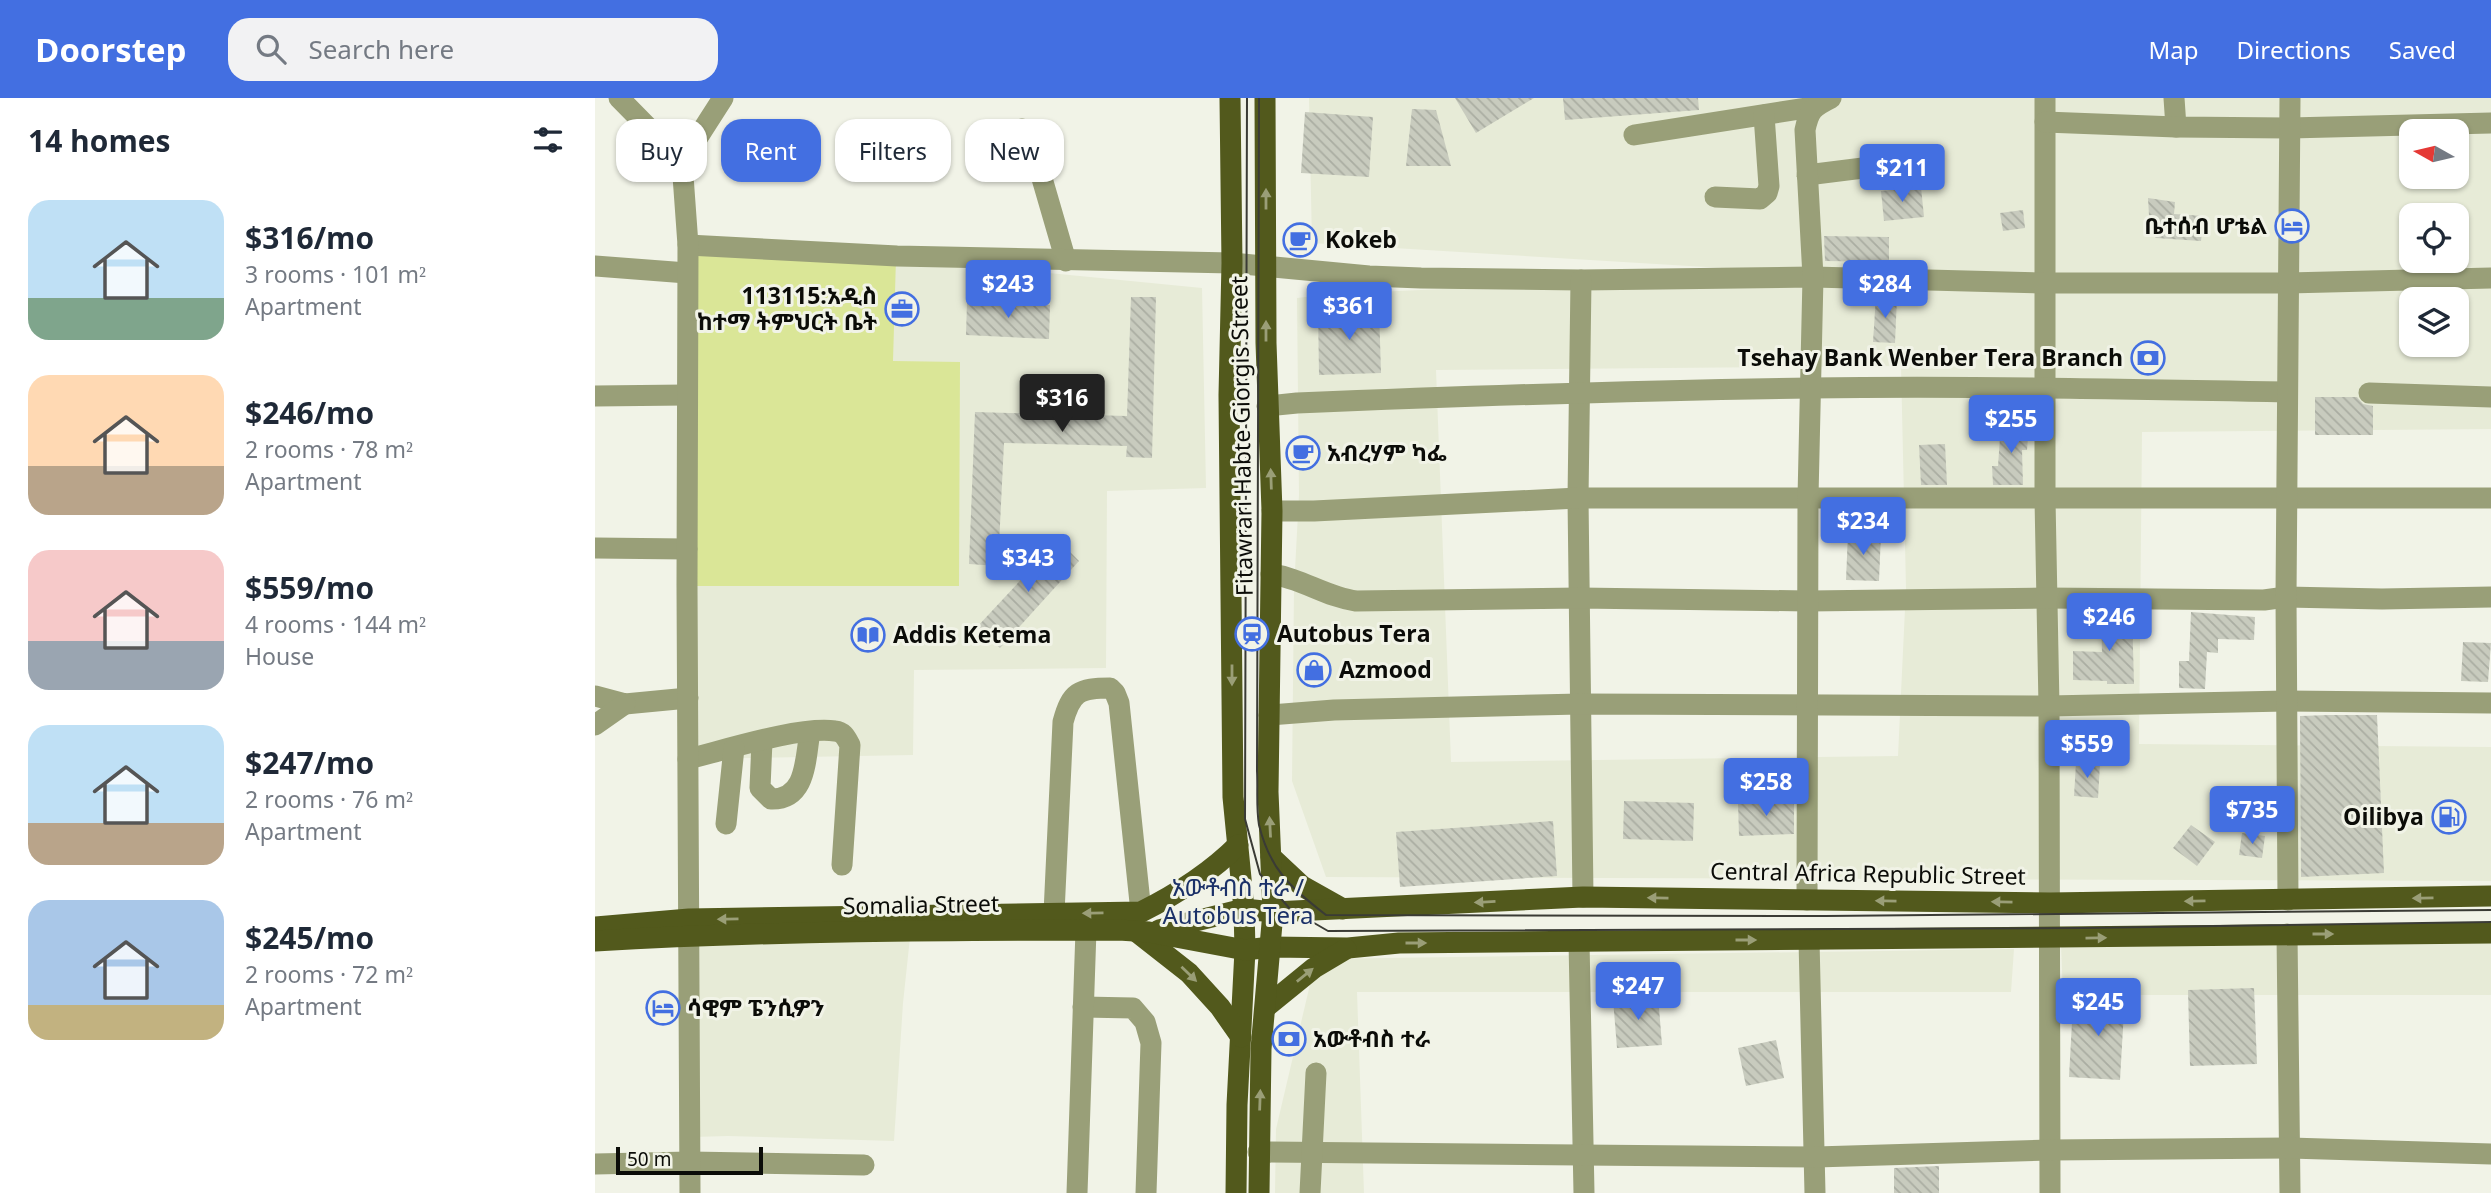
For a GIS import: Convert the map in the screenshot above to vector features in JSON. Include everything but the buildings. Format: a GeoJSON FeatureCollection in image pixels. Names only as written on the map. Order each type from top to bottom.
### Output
{"type":"FeatureCollection","features":[{"type":"Feature","properties":{"kind":"main road"},"geometry":{"type":"LineString","coordinates":[[1230,98],[1232,263],[1229,435],[1233,797],[1244,909],[1245,950],[1237,1104],[1236,1193]]}},
{"type":"Feature","properties":{"kind":"main road","name":"Fitawrari Habte Giorgis Street"},"geometry":{"type":"LineString","coordinates":[[1259,1193],[1261,1049],[1273,912],[1268,792],[1272,511],[1267,406],[1265,98]]}},
{"type":"Feature","properties":{"kind":"main road"},"geometry":{"type":"LineString","coordinates":[[1142,925],[1180,892],[1221,862],[1238,845]]}},
{"type":"Feature","properties":{"kind":"main road"},"geometry":{"type":"LineString","coordinates":[[1271,857],[1303,886],[1343,908]]}},
{"type":"Feature","properties":{"kind":"main road","name":"Central Africa Republic Street"},"geometry":{"type":"LineString","coordinates":[[1142,925],[1244,909],[1273,912],[1583,897],[2050,903],[2491,897]]}},
{"type":"Feature","properties":{"kind":"main road"},"geometry":{"type":"LineString","coordinates":[[595,927],[689,928],[1054,914],[1142,925],[1220,1007],[1241,1037]]}},
{"type":"Feature","properties":{"kind":"main road","name":"Somalia Street"},"geometry":{"type":"LineString","coordinates":[[595,941],[689,928],[1086,930],[1142,925],[1245,950]]}},
{"type":"Feature","properties":{"kind":"main road"},"geometry":{"type":"LineString","coordinates":[[1245,950],[1271,947],[1348,948],[1399,943],[2491,933]]}},
{"type":"Feature","properties":{"kind":"main road"},"geometry":{"type":"LineString","coordinates":[[1266,1007],[1314,968],[1348,948]]}},
{"type":"Feature","properties":{"kind":"street"},"geometry":{"type":"LineString","coordinates":[[618,98],[639,119]]}},
{"type":"Feature","properties":{"kind":"street"},"geometry":{"type":"LineString","coordinates":[[707,122],[723,98]]}},
{"type":"Feature","properties":{"kind":"street"},"geometry":{"type":"LineString","coordinates":[[2045,98],[2050,1193]]}},
{"type":"Feature","properties":{"kind":"street"},"geometry":{"type":"LineString","coordinates":[[2174,98],[2176,127]]}},
{"type":"Feature","properties":{"kind":"street"},"geometry":{"type":"LineString","coordinates":[[2288,900],[2286,499],[2290,98]]}},
{"type":"Feature","properties":{"kind":"street"},"geometry":{"type":"LineString","coordinates":[[1634,135],[1822,103]]}},
{"type":"Feature","properties":{"kind":"street"},"geometry":{"type":"LineString","coordinates":[[1807,900],[1808,497],[1813,277],[1805,130],[1822,103]]}},
{"type":"Feature","properties":{"kind":"street"},"geometry":{"type":"LineString","coordinates":[[1715,197],[1760,199],[1767,193],[1769,186],[1764,115]]}},
{"type":"Feature","properties":{"kind":"street"},"geometry":{"type":"LineString","coordinates":[[2045,122],[2290,128],[2491,123]]}},
{"type":"Feature","properties":{"kind":"street"},"geometry":{"type":"LineString","coordinates":[[1807,175],[1871,167]]}},
{"type":"Feature","properties":{"kind":"street"},"geometry":{"type":"LineString","coordinates":[[683,182],[688,245],[686,395],[690,1193]]}},
{"type":"Feature","properties":{"kind":"street"},"geometry":{"type":"LineString","coordinates":[[1043,182],[1066,261]]}},
{"type":"Feature","properties":{"kind":"street"},"geometry":{"type":"LineString","coordinates":[[688,245],[897,256],[1232,263],[1420,278],[1581,280],[1813,277],[2045,283],[2288,283],[2491,278]]}},
{"type":"Feature","properties":{"kind":"street"},"geometry":{"type":"LineString","coordinates":[[596,270],[687,273]]}},
{"type":"Feature","properties":{"kind":"street"},"geometry":{"type":"LineString","coordinates":[[1581,280],[1578,498],[1583,897]]}},
{"type":"Feature","properties":{"kind":"street"},"geometry":{"type":"LineString","coordinates":[[1267,406],[1578,392],[1812,388],[2047,387],[2287,392]]}},
{"type":"Feature","properties":{"kind":"street"},"geometry":{"type":"LineString","coordinates":[[2369,393],[2491,397]]}},
{"type":"Feature","properties":{"kind":"street"},"geometry":{"type":"LineString","coordinates":[[595,396],[686,395]]}},
{"type":"Feature","properties":{"kind":"street"},"geometry":{"type":"LineString","coordinates":[[1272,511],[1578,498],[2491,498]]}},
{"type":"Feature","properties":{"kind":"street"},"geometry":{"type":"LineString","coordinates":[[595,548],[687,549]]}},
{"type":"Feature","properties":{"kind":"street"},"geometry":{"type":"LineString","coordinates":[[1271,574],[1287,576],[1343,599],[1356,601],[1579,598],[1808,601],[2491,597]]}},
{"type":"Feature","properties":{"kind":"street"},"geometry":{"type":"LineString","coordinates":[[1054,914],[1063,722],[1072,698],[1082,690],[1110,688],[1119,703],[1142,925]]}},
{"type":"Feature","properties":{"kind":"street"},"geometry":{"type":"LineString","coordinates":[[595,696],[625,704],[688,698]]}},
{"type":"Feature","properties":{"kind":"street"},"geometry":{"type":"LineString","coordinates":[[1269,715],[1333,710],[1580,704],[2049,706],[2286,701],[2491,704]]}},
{"type":"Feature","properties":{"kind":"street"},"geometry":{"type":"LineString","coordinates":[[595,725],[625,704]]}},
{"type":"Feature","properties":{"kind":"street"},"geometry":{"type":"LineString","coordinates":[[688,759],[794,733],[836,731],[844,735],[850,745],[842,865]]}},
{"type":"Feature","properties":{"kind":"street"},"geometry":{"type":"LineString","coordinates":[[762,741],[760,788],[771,799],[776,799],[793,793],[800,785],[810,732]]}},
{"type":"Feature","properties":{"kind":"street"},"geometry":{"type":"LineString","coordinates":[[726,824],[734,748]]}},
{"type":"Feature","properties":{"kind":"street"},"geometry":{"type":"LineString","coordinates":[[1077,1193],[1086,930]]}},
{"type":"Feature","properties":{"kind":"street"},"geometry":{"type":"LineString","coordinates":[[2287,934],[2290,1193]]}},
{"type":"Feature","properties":{"kind":"street"},"geometry":{"type":"LineString","coordinates":[[1809,940],[1815,1193]]}},
{"type":"Feature","properties":{"kind":"street"},"geometry":{"type":"LineString","coordinates":[[1579,941],[1584,1193]]}},
{"type":"Feature","properties":{"kind":"street"},"geometry":{"type":"LineString","coordinates":[[1083,1007],[1133,1008],[1145,1022],[1151,1043],[1146,1193]]}},
{"type":"Feature","properties":{"kind":"street"},"geometry":{"type":"LineString","coordinates":[[1310,1193],[1316,1073]]}},
{"type":"Feature","properties":{"kind":"street"},"geometry":{"type":"LineString","coordinates":[[1258,1152],[1815,1157],[2050,1150],[2290,1148],[2491,1154]]}},
{"type":"Feature","properties":{"kind":"street"},"geometry":{"type":"LineString","coordinates":[[595,1164],[690,1162],[864,1166]]}},
{"type":"Feature","properties":{"kind":"shaded area"},"geometry":{"type":"Polygon","coordinates":[[[1309,98],[2491,98],[2491,429],[2142,432],[2139,744],[2491,747],[2491,881],[1326,877],[1292,781],[1294,589],[1299,495],[1297,298],[1332,294],[1804,273],[1312,243],[1309,98]],[[1901,366],[1436,370],[1451,762],[1898,756],[1906,588],[1901,366]]]}},
{"type":"Feature","properties":{"kind":"shaded area"},"geometry":{"type":"Polygon","coordinates":[[[896,258],[1202,288],[1206,488],[1107,491],[1106,668],[914,670],[913,755],[690,759],[689,586],[896,258]]]}},
{"type":"Feature","properties":{"kind":"shaded area"},"geometry":{"type":"Polygon","coordinates":[[[911,928],[894,1141],[693,1137],[692,934],[911,928]]]}},
{"type":"Feature","properties":{"kind":"shaded area"},"geometry":{"type":"Polygon","coordinates":[[[2491,940],[2491,995],[2063,995],[2061,944],[2491,940]]]}},
{"type":"Feature","properties":{"kind":"shaded area"},"geometry":{"type":"Polygon","coordinates":[[[2014,949],[2011,992],[1357,992],[1364,1193],[1275,1193],[1276,1129],[1316,959],[2014,949]]]}},
{"type":"Feature","properties":{"kind":"green space"},"geometry":{"type":"Polygon","coordinates":[[[692,248],[896,258],[893,361],[960,362],[959,586],[689,586],[692,248]]]}},
{"type":"Feature","properties":{"kind":"tram line"},"geometry":{"type":"LineString","coordinates":[[1247,98],[1245,819],[1260,874],[1290,909],[1328,931],[2082,928],[2491,922]]}},
{"type":"Feature","properties":{"kind":"tram line"},"geometry":{"type":"LineString","coordinates":[[1259,98],[1258,818],[1269,854],[1283,877],[1326,915],[1826,916],[2491,910]]}},
{"type":"Feature","properties":{"kind":"place","name":"ቤተሰብ ሆቴል"},"geometry":{"type":"Point","coordinates":[2292,226]}},
{"type":"Feature","properties":{"kind":"place","name":"Kokeb"},"geometry":{"type":"Point","coordinates":[1300,240]}},
{"type":"Feature","properties":{"kind":"place","name":"113115:አዲስ ከተማ ትምህርት ቤት"},"geometry":{"type":"Point","coordinates":[902,309]}},
{"type":"Feature","properties":{"kind":"place","name":"Tsehay Bank Wenber Tera Branch"},"geometry":{"type":"Point","coordinates":[2148,358]}},
{"type":"Feature","properties":{"kind":"place","name":"አብረሃም ካፌ"},"geometry":{"type":"Point","coordinates":[1303,453]}},
{"type":"Feature","properties":{"kind":"place","name":"Autobus Tera"},"geometry":{"type":"Point","coordinates":[1252,634]}},
{"type":"Feature","properties":{"kind":"place","name":"Addis Ketema"},"geometry":{"type":"Point","coordinates":[868,635]}},
{"type":"Feature","properties":{"kind":"place","name":"Azmood"},"geometry":{"type":"Point","coordinates":[1314,670]}},
{"type":"Feature","properties":{"kind":"place","name":"Oilibya"},"geometry":{"type":"Point","coordinates":[2449,817]}},
{"type":"Feature","properties":{"kind":"place","name":"ሳዊም ፔንሲዎን"},"geometry":{"type":"Point","coordinates":[663,1008]}},
{"type":"Feature","properties":{"kind":"place","name":"አውቶብስ ተራ"},"geometry":{"type":"Point","coordinates":[1289,1039]}},
{"type":"Feature","properties":{"kind":"district","name":"አውቶብስ ተራ / Autobus Tera"},"geometry":{"type":"Point","coordinates":[1238,902]}}]}
